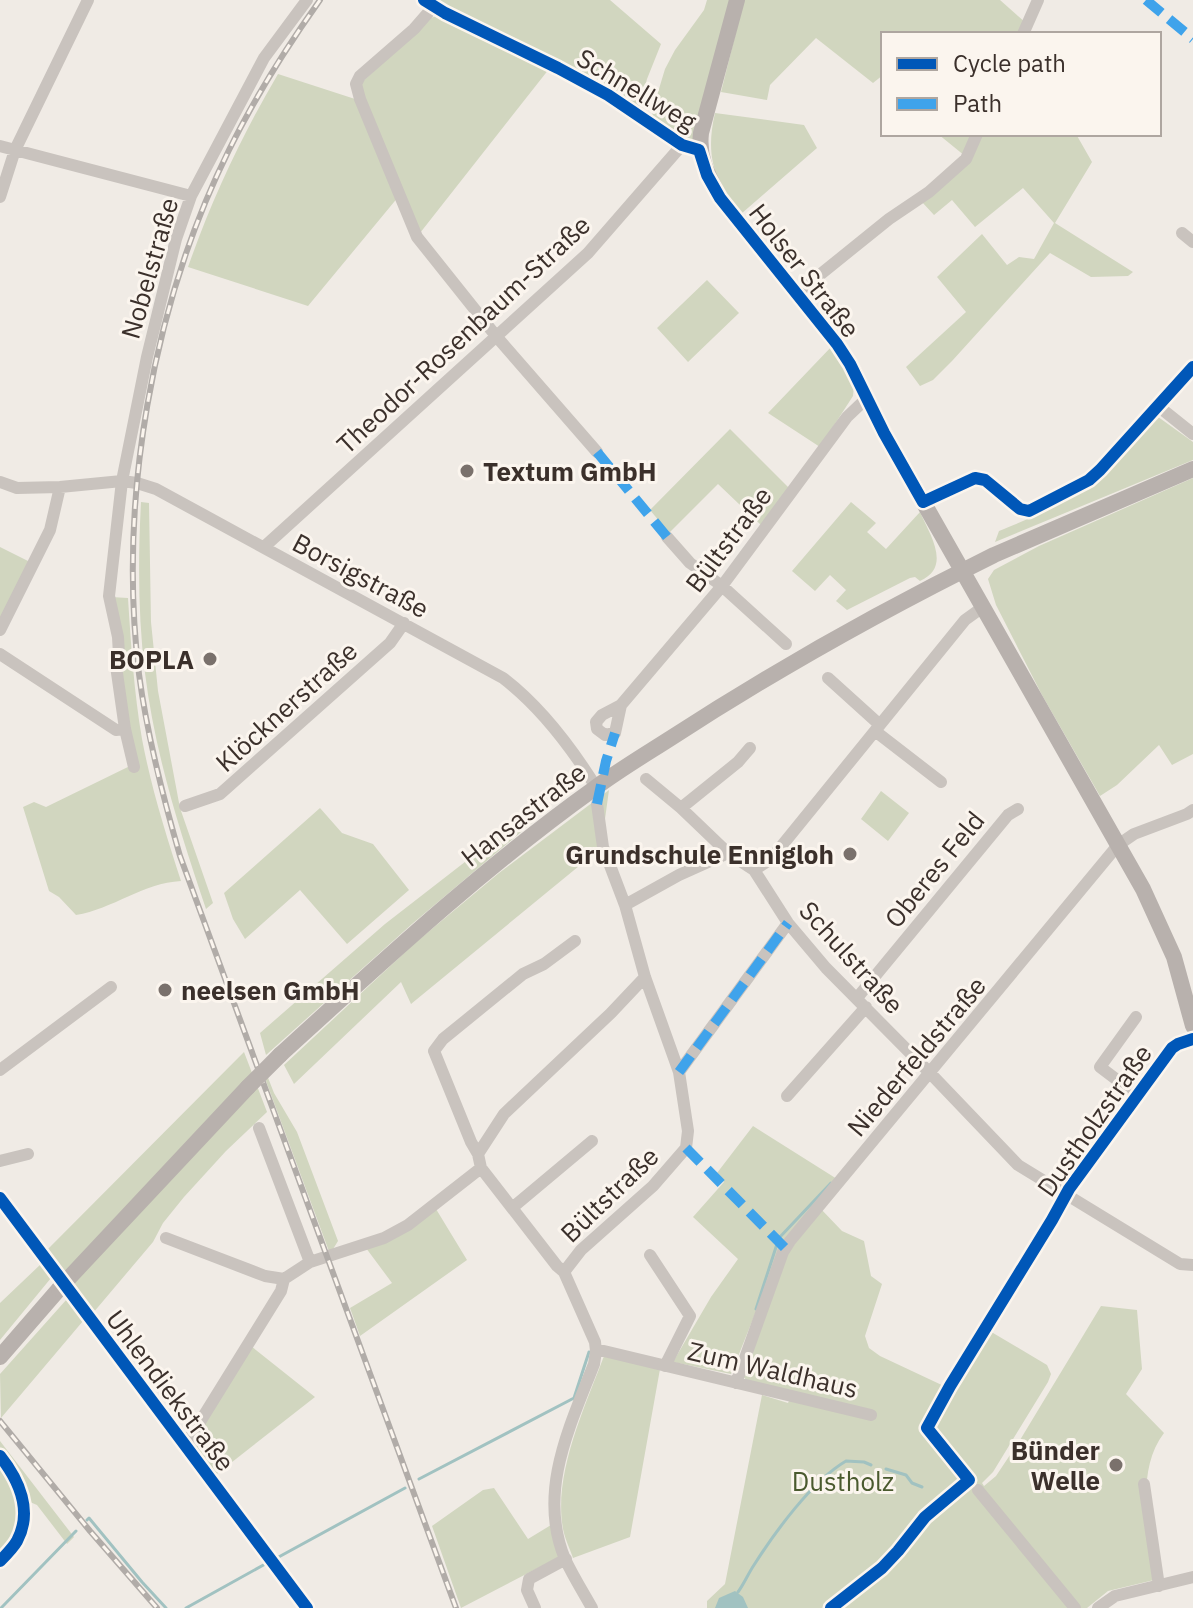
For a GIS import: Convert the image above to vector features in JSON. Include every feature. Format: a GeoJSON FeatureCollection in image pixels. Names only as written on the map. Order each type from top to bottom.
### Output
{"type":"FeatureCollection","features":[{"type":"Feature","properties":{"kind":"main road"},"geometry":{"type":"LineString","coordinates":[[699,150],[737,0]]}},
{"type":"Feature","properties":{"kind":"main road","name":"Holser Straße"},"geometry":{"type":"LineString","coordinates":[[699,150],[707,175],[720,198],[850,364],[884,433],[1162,928],[1192,1017]]}},
{"type":"Feature","properties":{"kind":"main road","name":"Hansastraße"},"geometry":{"type":"LineString","coordinates":[[0,1357],[63,1284],[280,1055],[414,933],[519,845],[596,787],[725,703],[871,617],[963,570],[1193,469]]}},
{"type":"Feature","properties":{"kind":"street"},"geometry":{"type":"LineString","coordinates":[[0,197],[15,150],[88,0]]}},
{"type":"Feature","properties":{"kind":"street","name":"Nobelstraße"},"geometry":{"type":"LineString","coordinates":[[134,767],[125,729],[116,666],[118,637],[109,596],[122,481],[147,357],[176,239],[191,196],[264,58],[307,0]]}},
{"type":"Feature","properties":{"kind":"street"},"geometry":{"type":"LineString","coordinates":[[1024,32],[1038,0]]}},
{"type":"Feature","properties":{"kind":"street"},"geometry":{"type":"LineString","coordinates":[[429,3],[414,29],[360,76],[356,84],[360,99],[417,237],[496,336],[597,452]]}},
{"type":"Feature","properties":{"kind":"street","name":"Schnellweg"},"geometry":{"type":"LineString","coordinates":[[429,3],[608,95],[682,145],[699,150]]}},
{"type":"Feature","properties":{"kind":"street"},"geometry":{"type":"LineString","coordinates":[[796,294],[889,219],[929,192],[966,159],[976,136]]}},
{"type":"Feature","properties":{"kind":"street","name":"Theodor-Rosenbaum-Straße"},"geometry":{"type":"LineString","coordinates":[[264,547],[597,245],[682,145]]}},
{"type":"Feature","properties":{"kind":"street"},"geometry":{"type":"LineString","coordinates":[[0,146],[191,196]]}},
{"type":"Feature","properties":{"kind":"street"},"geometry":{"type":"LineString","coordinates":[[1182,233],[1193,242]]}},
{"type":"Feature","properties":{"kind":"street"},"geometry":{"type":"LineString","coordinates":[[923,502],[975,478],[985,480],[1020,509],[1029,511],[1089,480],[1193,367]]}},
{"type":"Feature","properties":{"kind":"street","name":"Bültstraße"},"geometry":{"type":"LineString","coordinates":[[621,705],[722,586],[847,417],[867,398]]}},
{"type":"Feature","properties":{"kind":"street"},"geometry":{"type":"LineString","coordinates":[[1158,406],[1193,434]]}},
{"type":"Feature","properties":{"kind":"street","name":"Borsigstraße"},"geometry":{"type":"LineString","coordinates":[[0,482],[17,488],[122,481],[156,489],[503,678],[519,690],[574,752],[596,787]]}},
{"type":"Feature","properties":{"kind":"street"},"geometry":{"type":"LineString","coordinates":[[0,630],[50,530],[60,487]]}},
{"type":"Feature","properties":{"kind":"street"},"geometry":{"type":"LineString","coordinates":[[667,537],[690,563],[722,586],[786,644]]}},
{"type":"Feature","properties":{"kind":"street"},"geometry":{"type":"LineString","coordinates":[[754,870],[771,859],[965,620],[983,607]]}},
{"type":"Feature","properties":{"kind":"street","name":"Klöcknerstraße"},"geometry":{"type":"LineString","coordinates":[[185,806],[220,794],[390,643],[404,623]]}},
{"type":"Feature","properties":{"kind":"street"},"geometry":{"type":"LineString","coordinates":[[0,654],[116,730],[125,729]]}},
{"type":"Feature","properties":{"kind":"street"},"geometry":{"type":"LineString","coordinates":[[828,678],[877,728],[941,782]]}},
{"type":"Feature","properties":{"kind":"street"},"geometry":{"type":"LineString","coordinates":[[681,808],[738,762],[750,748]]}},
{"type":"Feature","properties":{"kind":"street","name":"Schulstraße"},"geometry":{"type":"LineString","coordinates":[[646,779],[754,870],[788,923],[826,968],[1018,1165],[1180,1264],[1193,1265]]}},
{"type":"Feature","properties":{"kind":"street","name":"Bültstraße"},"geometry":{"type":"LineString","coordinates":[[596,1351],[595,1342],[564,1272],[581,1250],[653,1186],[686,1148],[688,1131],[679,1072],[603,847],[597,804]]}},
{"type":"Feature","properties":{"kind":"street","name":"Oberes Feld"},"geometry":{"type":"LineString","coordinates":[[787,1096],[1008,815],[1018,809]]}},
{"type":"Feature","properties":{"kind":"street","name":"Niederfeldstraße"},"geometry":{"type":"LineString","coordinates":[[736,1383],[785,1248],[1118,845],[1134,834],[1193,810]]}},
{"type":"Feature","properties":{"kind":"street"},"geometry":{"type":"LineString","coordinates":[[625,905],[679,875],[733,855]]}},
{"type":"Feature","properties":{"kind":"street"},"geometry":{"type":"LineString","coordinates":[[679,1072],[788,923]]}},
{"type":"Feature","properties":{"kind":"street"},"geometry":{"type":"LineString","coordinates":[[564,1272],[481,1168],[478,1154],[434,1051],[443,1039],[523,974],[544,964],[575,941]]}},
{"type":"Feature","properties":{"kind":"street"},"geometry":{"type":"LineString","coordinates":[[478,1154],[504,1114],[645,977]]}},
{"type":"Feature","properties":{"kind":"street"},"geometry":{"type":"LineString","coordinates":[[0,1070],[111,987]]}},
{"type":"Feature","properties":{"kind":"street"},"geometry":{"type":"LineString","coordinates":[[1136,1017],[1100,1067],[1137,1095]]}},
{"type":"Feature","properties":{"kind":"street","name":"Dustholzstraße"},"geometry":{"type":"LineString","coordinates":[[991,1319],[1066,1195],[1137,1095],[1172,1048],[1193,1039]]}},
{"type":"Feature","properties":{"kind":"street"},"geometry":{"type":"LineString","coordinates":[[259,1128],[310,1262]]}},
{"type":"Feature","properties":{"kind":"street"},"geometry":{"type":"LineString","coordinates":[[512,1208],[592,1141]]}},
{"type":"Feature","properties":{"kind":"street"},"geometry":{"type":"LineString","coordinates":[[0,1161],[28,1154]]}},
{"type":"Feature","properties":{"kind":"street"},"geometry":{"type":"LineString","coordinates":[[166,1238],[265,1276],[284,1279],[310,1262],[384,1238],[408,1225],[481,1168]]}},
{"type":"Feature","properties":{"kind":"street","name":"Uhlendiekstraße"},"geometry":{"type":"LineString","coordinates":[[0,1198],[307,1608]]}},
{"type":"Feature","properties":{"kind":"street","name":"Zum Waldhaus"},"geometry":{"type":"LineString","coordinates":[[650,1255],[690,1316],[665,1366]]}},
{"type":"Feature","properties":{"kind":"street"},"geometry":{"type":"LineString","coordinates":[[185,1446],[281,1291],[284,1279]]}},
{"type":"Feature","properties":{"kind":"street"},"geometry":{"type":"LineString","coordinates":[[592,1608],[566,1559],[555,1519],[556,1477],[563,1445],[594,1364],[596,1351]]}},
{"type":"Feature","properties":{"kind":"street","name":"Zum Waldhaus"},"geometry":{"type":"LineString","coordinates":[[596,1351],[871,1415]]}},
{"type":"Feature","properties":{"kind":"street"},"geometry":{"type":"LineString","coordinates":[[0,1456],[20,1488],[23,1519],[17,1540],[0,1561]]}},
{"type":"Feature","properties":{"kind":"street"},"geometry":{"type":"LineString","coordinates":[[1144,1484],[1159,1586]]}},
{"type":"Feature","properties":{"kind":"street"},"geometry":{"type":"LineString","coordinates":[[978,1490],[1075,1608]]}},
{"type":"Feature","properties":{"kind":"street"},"geometry":{"type":"LineString","coordinates":[[535,1608],[527,1590],[529,1579],[566,1559]]}},
{"type":"Feature","properties":{"kind":"street"},"geometry":{"type":"LineString","coordinates":[[1098,1608],[1115,1596],[1193,1577]]}},
{"type":"Feature","properties":{"kind":"green space"},"geometry":{"type":"Polygon","coordinates":[[[430,0],[610,0],[661,44],[640,106],[635,108],[430,0]]]}},
{"type":"Feature","properties":{"kind":"green space"},"geometry":{"type":"Polygon","coordinates":[[[707,0],[731,0],[696,139],[691,141],[680,138],[654,121],[652,112],[665,69],[704,10],[707,0]]]}},
{"type":"Feature","properties":{"kind":"green space"},"geometry":{"type":"Polygon","coordinates":[[[744,0],[1000,0],[1026,23],[1022,32],[881,32],[881,77],[873,83],[816,38],[770,85],[767,100],[721,92],[744,0]]]}},
{"type":"Feature","properties":{"kind":"green space"},"geometry":{"type":"Polygon","coordinates":[[[438,15],[549,69],[420,233],[362,97],[361,83],[438,15]]]}},
{"type":"Feature","properties":{"kind":"green space"},"geometry":{"type":"Polygon","coordinates":[[[278,74],[355,99],[399,196],[308,306],[188,267],[228,169],[278,74]]]}},
{"type":"Feature","properties":{"kind":"green space"},"geometry":{"type":"Polygon","coordinates":[[[715,113],[804,125],[817,148],[741,214],[724,190],[714,167],[711,142],[715,113]]]}},
{"type":"Feature","properties":{"kind":"green space"},"geometry":{"type":"Polygon","coordinates":[[[940,136],[974,136],[965,156],[940,136]]]}},
{"type":"Feature","properties":{"kind":"green space"},"geometry":{"type":"Polygon","coordinates":[[[981,136],[1077,136],[1092,162],[1055,223],[1133,272],[1128,276],[1091,277],[1050,253],[952,361],[933,380],[920,386],[906,367],[966,312],[937,277],[982,234],[1007,265],[1019,257],[1034,259],[1054,223],[1023,188],[975,227],[952,200],[934,215],[922,202],[981,136]]]}},
{"type":"Feature","properties":{"kind":"green space"},"geometry":{"type":"Polygon","coordinates":[[[707,280],[739,313],[688,362],[657,328],[707,280]]]}},
{"type":"Feature","properties":{"kind":"green space"},"geometry":{"type":"Polygon","coordinates":[[[833,345],[854,386],[853,396],[820,447],[768,413],[833,345]]]}},
{"type":"Feature","properties":{"kind":"green space"},"geometry":{"type":"Polygon","coordinates":[[[1154,414],[1193,442],[1193,460],[995,542],[999,531],[1050,509],[1097,479],[1154,414]]]}},
{"type":"Feature","properties":{"kind":"green space"},"geometry":{"type":"Polygon","coordinates":[[[730,429],[789,488],[761,525],[718,484],[669,533],[650,510],[730,429]]]}},
{"type":"Feature","properties":{"kind":"green space"},"geometry":{"type":"Polygon","coordinates":[[[1193,478],[1193,754],[1172,765],[1159,745],[1117,785],[1100,796],[1042,695],[996,605],[988,579],[994,570],[1039,546],[1193,478]]]}},
{"type":"Feature","properties":{"kind":"green space"},"geometry":{"type":"Polygon","coordinates":[[[141,502],[149,503],[151,622],[158,691],[180,808],[213,903],[206,909],[170,792],[149,703],[140,609],[141,502]]]}},
{"type":"Feature","properties":{"kind":"green space"},"geometry":{"type":"Polygon","coordinates":[[[851,502],[876,523],[867,532],[886,549],[920,512],[933,540],[937,559],[930,575],[920,581],[910,578],[847,610],[836,601],[846,590],[830,575],[815,591],[792,571],[851,502]]]}},
{"type":"Feature","properties":{"kind":"green space"},"geometry":{"type":"Polygon","coordinates":[[[0,547],[30,562],[0,622],[0,547]]]}},
{"type":"Feature","properties":{"kind":"green space"},"geometry":{"type":"Polygon","coordinates":[[[111,597],[128,598],[142,739],[154,793],[181,881],[154,886],[76,915],[49,891],[23,807],[34,802],[46,807],[132,765],[111,597]]]}},
{"type":"Feature","properties":{"kind":"green space"},"geometry":{"type":"Polygon","coordinates":[[[609,790],[601,848],[411,1004],[401,982],[294,1084],[284,1065],[415,943],[499,873],[609,790]]]}},
{"type":"Feature","properties":{"kind":"green space"},"geometry":{"type":"Polygon","coordinates":[[[881,791],[909,813],[888,841],[861,819],[881,791]]]}},
{"type":"Feature","properties":{"kind":"green space"},"geometry":{"type":"Polygon","coordinates":[[[320,808],[342,833],[373,844],[409,890],[347,944],[300,890],[245,939],[233,919],[224,893],[320,808]]]}},
{"type":"Feature","properties":{"kind":"green space"},"geometry":{"type":"Polygon","coordinates":[[[528,813],[534,821],[412,924],[266,1055],[260,1033],[385,924],[528,813]]]}},
{"type":"Feature","properties":{"kind":"green space"},"geometry":{"type":"Polygon","coordinates":[[[244,1052],[267,1112],[184,1197],[163,1223],[153,1242],[93,1313],[45,1252],[244,1052]]]}},
{"type":"Feature","properties":{"kind":"green space"},"geometry":{"type":"Polygon","coordinates":[[[265,1070],[274,1093],[297,1132],[338,1241],[330,1254],[263,1073],[265,1070]]]}},
{"type":"Feature","properties":{"kind":"green space"},"geometry":{"type":"Polygon","coordinates":[[[753,1126],[837,1179],[779,1254],[731,1374],[673,1362],[711,1297],[738,1259],[693,1217],[724,1182],[717,1173],[753,1126]]]}},
{"type":"Feature","properties":{"kind":"green space","name":"Dustholz"},"geometry":{"type":"Polygon","coordinates":[[[820,1208],[842,1231],[864,1241],[871,1276],[882,1284],[865,1336],[869,1348],[946,1387],[934,1407],[939,1409],[988,1330],[1047,1365],[1051,1374],[1048,1382],[993,1472],[982,1483],[984,1486],[996,1476],[1020,1440],[1101,1306],[1137,1310],[1142,1369],[1126,1394],[1164,1433],[1149,1466],[1147,1485],[1147,1524],[1154,1580],[1108,1591],[1087,1608],[707,1608],[707,1601],[725,1584],[762,1395],[788,1403],[793,1392],[746,1380],[743,1376],[782,1262],[820,1208]]]}},
{"type":"Feature","properties":{"kind":"green space"},"geometry":{"type":"Polygon","coordinates":[[[436,1209],[467,1260],[360,1336],[350,1308],[392,1283],[366,1248],[436,1209]]]}},
{"type":"Feature","properties":{"kind":"green space"},"geometry":{"type":"Polygon","coordinates":[[[42,1263],[51,1278],[0,1340],[0,1303],[42,1263]]]}},
{"type":"Feature","properties":{"kind":"green space"},"geometry":{"type":"Polygon","coordinates":[[[67,1299],[83,1321],[1,1418],[0,1374],[67,1299]]]}},
{"type":"Feature","properties":{"kind":"green space"},"geometry":{"type":"Polygon","coordinates":[[[251,1346],[315,1397],[213,1477],[194,1451],[193,1442],[251,1346]]]}},
{"type":"Feature","properties":{"kind":"green space"},"geometry":{"type":"Polygon","coordinates":[[[604,1356],[660,1369],[630,1537],[573,1558],[563,1529],[563,1486],[573,1441],[604,1356]]]}},
{"type":"Feature","properties":{"kind":"green space"},"geometry":{"type":"Polygon","coordinates":[[[0,1441],[74,1537],[67,1544],[37,1505],[18,1497],[16,1528],[0,1555],[0,1441]]]}},
{"type":"Feature","properties":{"kind":"green space"},"geometry":{"type":"Polygon","coordinates":[[[494,1488],[528,1539],[551,1525],[559,1557],[461,1608],[432,1526],[483,1490],[494,1488]]]}},
{"type":"Feature","properties":{"kind":"water"},"geometry":{"type":"Polygon","coordinates":[[[735,1591],[743,1597],[748,1608],[715,1608],[719,1598],[735,1591]]]}},
{"type":"Feature","properties":{"kind":"waterway"},"geometry":{"type":"LineString","coordinates":[[779,1238],[831,1183]]}},
{"type":"Feature","properties":{"kind":"waterway"},"geometry":{"type":"LineString","coordinates":[[756,1309],[777,1244]]}},
{"type":"Feature","properties":{"kind":"waterway"},"geometry":{"type":"LineString","coordinates":[[419,1479],[574,1398],[589,1352]]}},
{"type":"Feature","properties":{"kind":"waterway"},"geometry":{"type":"LineString","coordinates":[[738,1592],[783,1523],[820,1481],[846,1461],[871,1465]]}},
{"type":"Feature","properties":{"kind":"waterway"},"geometry":{"type":"LineString","coordinates":[[886,1469],[906,1475],[912,1483],[922,1487]]}},
{"type":"Feature","properties":{"kind":"waterway"},"geometry":{"type":"LineString","coordinates":[[275,1559],[405,1488]]}},
{"type":"Feature","properties":{"kind":"waterway"},"geometry":{"type":"LineString","coordinates":[[87,1520],[89,1518],[166,1608]]}},
{"type":"Feature","properties":{"kind":"waterway"},"geometry":{"type":"LineString","coordinates":[[1,1608],[76,1531]]}},
{"type":"Feature","properties":{"kind":"waterway"},"geometry":{"type":"LineString","coordinates":[[186,1608],[267,1563]]}},
{"type":"Feature","properties":{"kind":"railway"},"geometry":{"type":"LineString","coordinates":[[320,0],[272,73],[229,150],[202,210],[161,339],[147,406],[133,541],[139,674],[156,766],[180,856],[456,1608]]}},
{"type":"Feature","properties":{"kind":"railway"},"geometry":{"type":"LineString","coordinates":[[0,1421],[157,1608]]}},
{"type":"Feature","properties":{"kind":"marked path"},"geometry":{"type":"LineString","coordinates":[[1146,0],[1193,39]]}},
{"type":"Feature","properties":{"kind":"marked path"},"geometry":{"type":"LineString","coordinates":[[597,452],[667,537]]}},
{"type":"Feature","properties":{"kind":"marked path"},"geometry":{"type":"LineString","coordinates":[[597,804],[615,733]]}},
{"type":"Feature","properties":{"kind":"marked path"},"geometry":{"type":"LineString","coordinates":[[679,1072],[788,923]]}},
{"type":"Feature","properties":{"kind":"marked path"},"geometry":{"type":"LineString","coordinates":[[686,1148],[785,1248]]}},
{"type":"Feature","properties":{"kind":"cycle path"},"geometry":{"type":"LineString","coordinates":[[424,0],[608,95],[682,145],[699,150],[707,175],[720,198],[850,364],[923,502],[975,478],[985,480],[1020,509],[1029,511],[1089,480],[1193,367]]}},
{"type":"Feature","properties":{"kind":"cycle path"},"geometry":{"type":"LineString","coordinates":[[831,1608],[882,1568],[925,1517],[969,1480],[927,1428],[1069,1189],[1172,1048],[1193,1039]]}},
{"type":"Feature","properties":{"kind":"cycle path"},"geometry":{"type":"LineString","coordinates":[[0,1198],[307,1608]]}},
{"type":"Feature","properties":{"kind":"cycle path"},"geometry":{"type":"LineString","coordinates":[[0,1456],[13,1475],[24,1507],[22,1530],[0,1561]]}},
{"type":"Feature","properties":{"kind":"place","name":"Textum GmbH"},"geometry":{"type":"Point","coordinates":[467,471]}},
{"type":"Feature","properties":{"kind":"place","name":"BOPLA"},"geometry":{"type":"Point","coordinates":[210,659]}},
{"type":"Feature","properties":{"kind":"place","name":"Grundschule Ennigloh"},"geometry":{"type":"Point","coordinates":[850,854]}},
{"type":"Feature","properties":{"kind":"place","name":"neelsen GmbH"},"geometry":{"type":"Point","coordinates":[165,990]}},
{"type":"Feature","properties":{"kind":"place","name":"Bünder Welle"},"geometry":{"type":"Point","coordinates":[1116,1465]}}]}
